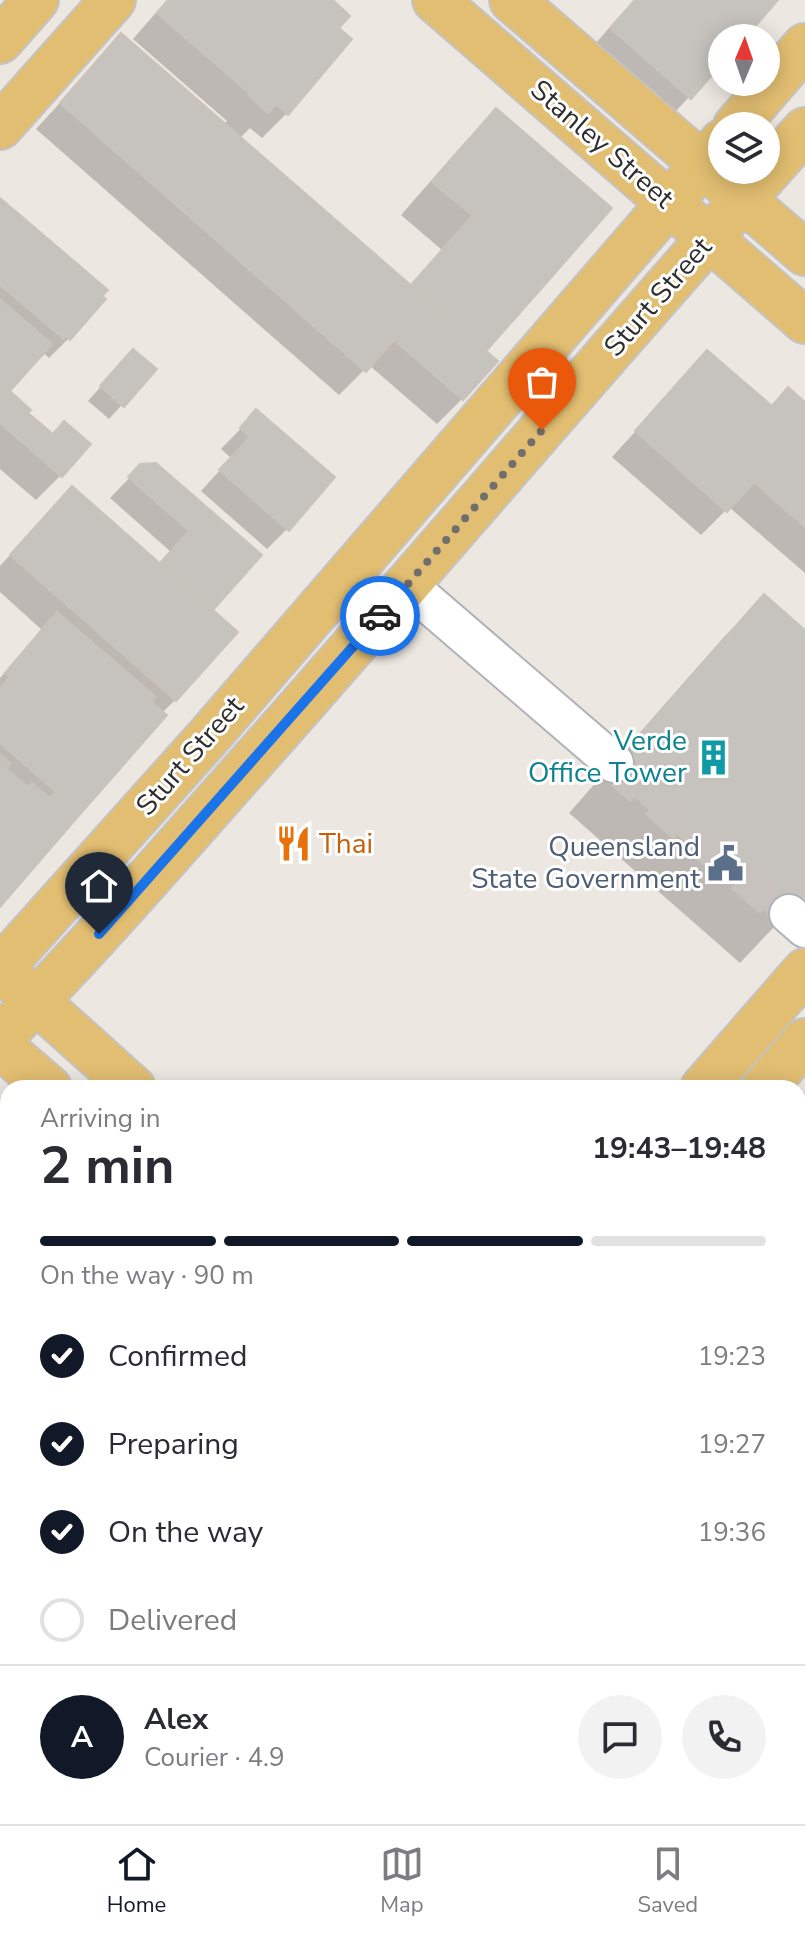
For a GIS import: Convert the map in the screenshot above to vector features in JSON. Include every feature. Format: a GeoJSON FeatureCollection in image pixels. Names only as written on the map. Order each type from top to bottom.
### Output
{"type":"FeatureCollection","features":[{"type":"Feature","properties":{"kind":"main road"},"geometry":{"type":"LineString","coordinates":[[0,41],[36,0]]}},
{"type":"Feature","properties":{"kind":"main road"},"geometry":{"type":"LineString","coordinates":[[0,127],[113,0]]}},
{"type":"Feature","properties":{"kind":"main road","name":"Stanley Street"},"geometry":{"type":"LineString","coordinates":[[435,0],[805,321]]}},
{"type":"Feature","properties":{"kind":"main road","name":"Stanley Street"},"geometry":{"type":"LineString","coordinates":[[512,0],[708,150]]}},
{"type":"Feature","properties":{"kind":"main road"},"geometry":{"type":"LineString","coordinates":[[748,112],[805,46]]}},
{"type":"Feature","properties":{"kind":"main road","name":"Sturt Street"},"geometry":{"type":"LineString","coordinates":[[0,1038],[79,957],[741,199],[805,130]]}},
{"type":"Feature","properties":{"kind":"main road","name":"Sturt Street"},"geometry":{"type":"LineString","coordinates":[[0,968],[209,736],[708,158]]}},
{"type":"Feature","properties":{"kind":"main road","name":"Stanley Street"},"geometry":{"type":"LineString","coordinates":[[732,184],[741,199],[805,253]]}},
{"type":"Feature","properties":{"kind":"main road"},"geometry":{"type":"LineString","coordinates":[[0,968],[124,1080]]}},
{"type":"Feature","properties":{"kind":"main road"},"geometry":{"type":"LineString","coordinates":[[710,1080],[805,971]]}},
{"type":"Feature","properties":{"kind":"main road"},"geometry":{"type":"LineString","coordinates":[[771,1080],[805,1041]]}},
{"type":"Feature","properties":{"kind":"main road"},"geometry":{"type":"LineString","coordinates":[[0,1046],[40,1080]]}},
{"type":"Feature","properties":{"kind":"lane"},"geometry":{"type":"LineString","coordinates":[[407,585],[614,763]]}},
{"type":"Feature","properties":{"kind":"building"},"geometry":{"type":"Polygon","coordinates":[[[168,0],[333,0],[350,16],[339,28],[352,39],[288,115],[276,104],[268,113],[157,13],[168,0]]]}},
{"type":"Feature","properties":{"kind":"building"},"geometry":{"type":"Polygon","coordinates":[[[635,0],[778,0],[757,24],[708,24],[708,80],[691,99],[610,28],[635,0]]]}},
{"type":"Feature","properties":{"kind":"building"},"geometry":{"type":"Polygon","coordinates":[[[121,33],[498,361],[463,400],[394,340],[366,372],[60,103],[121,33]]]}},
{"type":"Feature","properties":{"kind":"building"},"geometry":{"type":"Polygon","coordinates":[[[496,108],[612,208],[548,281],[502,241],[506,237],[484,217],[480,222],[432,182],[496,108]]]}},
{"type":"Feature","properties":{"kind":"building"},"geometry":{"type":"Polygon","coordinates":[[[0,198],[108,290],[102,296],[106,299],[70,340],[66,336],[64,339],[0,285],[0,198]]]}},
{"type":"Feature","properties":{"kind":"building"},"geometry":{"type":"Polygon","coordinates":[[[472,216],[480,222],[484,217],[506,237],[502,241],[548,281],[486,351],[411,285],[472,216]]]}},
{"type":"Feature","properties":{"kind":"building"},"geometry":{"type":"Polygon","coordinates":[[[0,299],[52,344],[10,391],[31,410],[28,413],[53,434],[64,421],[91,444],[62,477],[0,423],[0,299]]]}},
{"type":"Feature","properties":{"kind":"building"},"geometry":{"type":"Polygon","coordinates":[[[133,349],[157,369],[124,407],[100,386],[133,349]]]}},
{"type":"Feature","properties":{"kind":"building"},"geometry":{"type":"Polygon","coordinates":[[[707,350],[772,406],[788,387],[805,402],[805,527],[754,482],[727,512],[635,431],[707,350]]]}},
{"type":"Feature","properties":{"kind":"building"},"geometry":{"type":"Polygon","coordinates":[[[256,409],[335,477],[289,531],[219,470],[250,437],[240,428],[256,409]]]}},
{"type":"Feature","properties":{"kind":"building"},"geometry":{"type":"Polygon","coordinates":[[[156,463],[262,555],[213,610],[160,563],[189,531],[128,477],[140,464],[156,463]]]}},
{"type":"Feature","properties":{"kind":"building"},"geometry":{"type":"Polygon","coordinates":[[[72,486],[238,632],[176,701],[10,555],[72,486]]]}},
{"type":"Feature","properties":{"kind":"building","name":"Verde Office Tower"},"geometry":{"type":"Polygon","coordinates":[[[764,594],[805,630],[805,897],[781,924],[607,772],[764,594]]]}},
{"type":"Feature","properties":{"kind":"building"},"geometry":{"type":"Polygon","coordinates":[[[57,612],[156,697],[151,702],[167,715],[118,771],[5,673],[57,612]]]}},
{"type":"Feature","properties":{"kind":"building"},"geometry":{"type":"Polygon","coordinates":[[[10,677],[118,771],[75,820],[50,798],[56,792],[0,743],[0,688],[10,677]]]}},
{"type":"Feature","properties":{"kind":"building"},"geometry":{"type":"Polygon","coordinates":[[[0,754],[10,763],[6,769],[28,787],[32,783],[75,820],[0,907],[0,754]]]}},
{"type":"Feature","properties":{"kind":"tunnel"},"geometry":{"type":"LineString","coordinates":[[614,763],[789,914]]}},
{"type":"Feature","properties":{"kind":"way so far"},"geometry":{"type":"LineString","coordinates":[[380,616],[542,430]]}},
{"type":"Feature","properties":{"kind":"place","name":"Verde Office Tower"},"geometry":{"type":"Point","coordinates":[713,757]}},
{"type":"Feature","properties":{"kind":"place","name":"Thai"},"geometry":{"type":"Point","coordinates":[293,844]}},
{"type":"Feature","properties":{"kind":"place","name":"Queensland State Government"},"geometry":{"type":"Point","coordinates":[726,863]}},
{"type":"Feature","properties":{"kind":"route"},"geometry":{"type":"LineString","coordinates":[[99,934],[380,616]]}}]}
